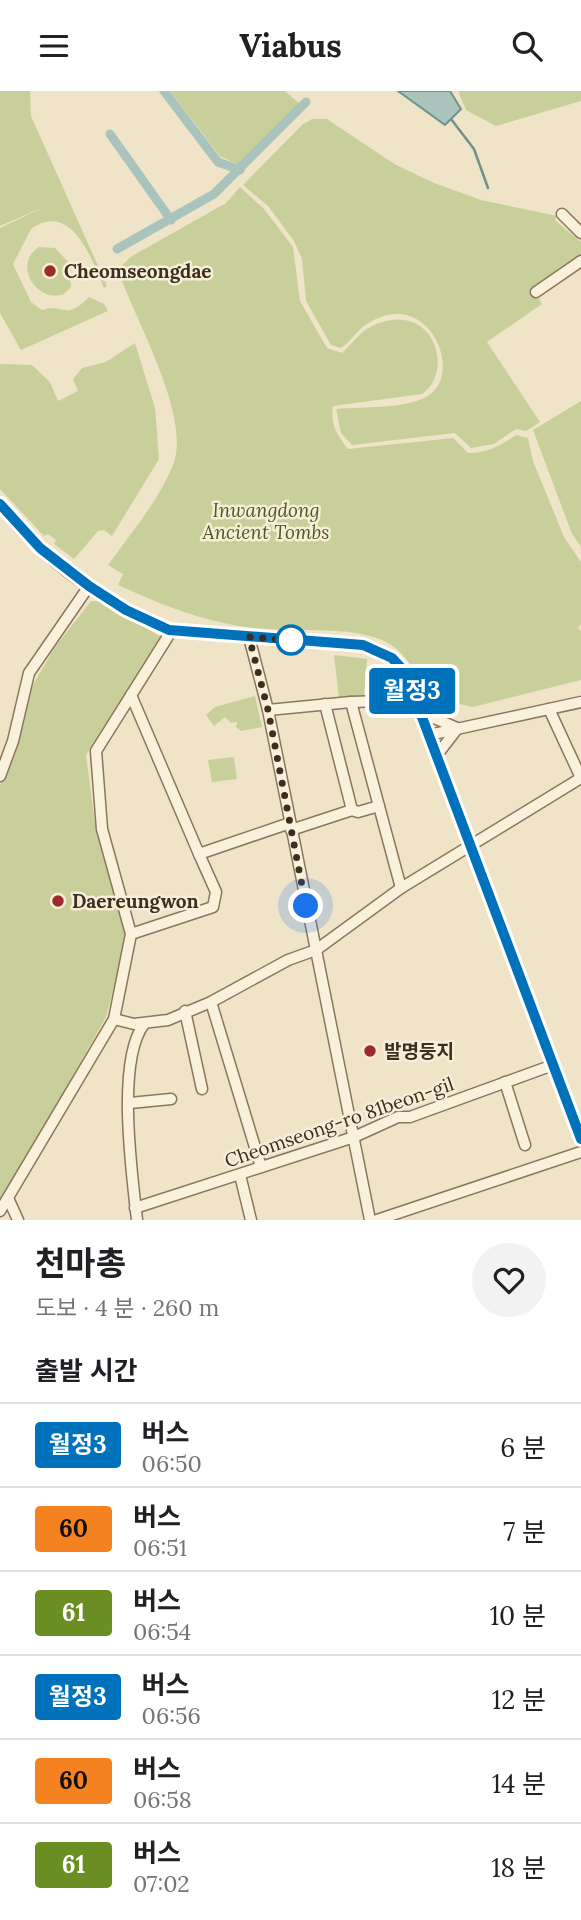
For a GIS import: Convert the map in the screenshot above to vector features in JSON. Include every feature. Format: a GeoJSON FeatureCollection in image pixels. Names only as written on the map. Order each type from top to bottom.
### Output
{"type":"FeatureCollection","features":[{"type":"Feature","properties":{"kind":"street"},"geometry":{"type":"LineString","coordinates":[[562,214],[581,233]]}},
{"type":"Feature","properties":{"kind":"street"},"geometry":{"type":"LineString","coordinates":[[536,292],[581,261]]}},
{"type":"Feature","properties":{"kind":"street"},"geometry":{"type":"LineString","coordinates":[[0,504],[40,548],[89,586],[135,614],[172,630],[363,645],[378,649],[405,672],[581,1139]]}},
{"type":"Feature","properties":{"kind":"street"},"geometry":{"type":"LineString","coordinates":[[0,776],[13,741],[29,673],[89,586]]}},
{"type":"Feature","properties":{"kind":"street"},"geometry":{"type":"LineString","coordinates":[[0,1211],[114,1019],[131,934],[102,829],[96,751],[172,630]]}},
{"type":"Feature","properties":{"kind":"street"},"geometry":{"type":"LineString","coordinates":[[249,637],[268,710],[370,1220]]}},
{"type":"Feature","properties":{"kind":"street"},"geometry":{"type":"LineString","coordinates":[[131,695],[216,892],[213,907],[131,934]]}},
{"type":"Feature","properties":{"kind":"street"},"geometry":{"type":"LineString","coordinates":[[268,710],[351,702],[415,700]]}},
{"type":"Feature","properties":{"kind":"street"},"geometry":{"type":"LineString","coordinates":[[351,702],[401,888]]}},
{"type":"Feature","properties":{"kind":"street"},"geometry":{"type":"LineString","coordinates":[[429,735],[581,702]]}},
{"type":"Feature","properties":{"kind":"street"},"geometry":{"type":"LineString","coordinates":[[325,704],[352,810]]}},
{"type":"Feature","properties":{"kind":"street"},"geometry":{"type":"LineString","coordinates":[[114,1019],[144,1024],[168,1020],[211,1002],[289,960],[316,950],[401,888],[581,778],[549,709]]}},
{"type":"Feature","properties":{"kind":"street"},"geometry":{"type":"LineString","coordinates":[[420,712],[457,729]]}},
{"type":"Feature","properties":{"kind":"street"},"geometry":{"type":"LineString","coordinates":[[437,755],[457,729]]}},
{"type":"Feature","properties":{"kind":"street"},"geometry":{"type":"LineString","coordinates":[[199,854],[352,810],[358,813],[379,806]]}},
{"type":"Feature","properties":{"kind":"street"},"geometry":{"type":"LineString","coordinates":[[211,1002],[261,1167]]}},
{"type":"Feature","properties":{"kind":"street"},"geometry":{"type":"LineString","coordinates":[[185,1011],[202,1090]]}},
{"type":"Feature","properties":{"kind":"street"},"geometry":{"type":"LineString","coordinates":[[137,1220],[130,1178],[130,1061],[138,1032],[144,1024]]}},
{"type":"Feature","properties":{"kind":"street","name":"Cheomseong-ro 81beon-gil"},"geometry":{"type":"LineString","coordinates":[[135,1208],[354,1137],[380,1124],[410,1117],[553,1065]]}},
{"type":"Feature","properties":{"kind":"street"},"geometry":{"type":"LineString","coordinates":[[506,1082],[525,1145]]}},
{"type":"Feature","properties":{"kind":"street"},"geometry":{"type":"LineString","coordinates":[[130,1103],[171,1099]]}},
{"type":"Feature","properties":{"kind":"street"},"geometry":{"type":"LineString","coordinates":[[377,1220],[581,1152]]}},
{"type":"Feature","properties":{"kind":"street"},"geometry":{"type":"LineString","coordinates":[[240,1175],[251,1220]]}},
{"type":"Feature","properties":{"kind":"street"},"geometry":{"type":"LineString","coordinates":[[8,1198],[18,1220]]}},
{"type":"Feature","properties":{"kind":"green space"},"geometry":{"type":"Polygon","coordinates":[[[0,91],[30,91],[31,116],[107,286],[104,288],[86,249],[69,228],[58,222],[45,222],[31,229],[13,264],[31,302],[42,310],[69,310],[89,297],[104,304],[108,311],[21,350],[0,313],[0,228],[46,206],[0,226],[0,91]]]}},
{"type":"Feature","properties":{"kind":"green space"},"geometry":{"type":"Polygon","coordinates":[[[170,91],[285,91],[299,103],[241,166],[220,156],[170,91]]]}},
{"type":"Feature","properties":{"kind":"green space"},"geometry":{"type":"Polygon","coordinates":[[[458,91],[581,91],[581,101],[496,126],[466,110],[458,91]]]}},
{"type":"Feature","properties":{"kind":"green space"},"geometry":{"type":"Polygon","coordinates":[[[312,119],[327,119],[396,165],[434,183],[481,200],[557,216],[555,220],[581,242],[581,256],[535,291],[542,304],[487,342],[540,422],[526,431],[516,429],[494,444],[471,448],[455,433],[352,445],[341,433],[336,409],[393,406],[416,401],[426,397],[438,386],[443,371],[441,353],[434,337],[423,323],[406,315],[387,315],[364,326],[341,348],[331,345],[306,301],[302,259],[294,241],[268,206],[243,185],[303,124],[312,119]]]}},
{"type":"Feature","properties":{"kind":"green space","name":"Inwangdong Ancient Tombs"},"geometry":{"type":"Polygon","coordinates":[[[240,187],[264,209],[293,247],[300,301],[327,348],[342,353],[366,329],[392,320],[409,321],[423,329],[432,340],[437,355],[437,369],[432,383],[422,394],[333,406],[335,429],[348,449],[453,438],[468,453],[475,453],[494,448],[516,435],[528,438],[533,461],[564,537],[581,562],[581,624],[578,628],[581,631],[581,680],[473,707],[428,697],[405,657],[382,640],[340,631],[265,629],[226,624],[172,608],[118,585],[123,574],[108,565],[160,492],[173,465],[177,445],[169,396],[120,275],[122,265],[132,256],[226,203],[240,187]]]}},
{"type":"Feature","properties":{"kind":"green space"},"geometry":{"type":"Polygon","coordinates":[[[39,247],[55,248],[70,264],[71,287],[64,294],[54,296],[44,293],[31,280],[28,263],[31,254],[39,247]]]}},
{"type":"Feature","properties":{"kind":"green space"},"geometry":{"type":"Polygon","coordinates":[[[135,343],[155,408],[159,459],[112,536],[104,530],[98,531],[74,559],[54,544],[56,540],[48,534],[44,536],[0,489],[0,364],[32,365],[50,382],[58,401],[78,391],[73,379],[82,368],[106,362],[135,343]]]}},
{"type":"Feature","properties":{"kind":"green space"},"geometry":{"type":"Polygon","coordinates":[[[581,401],[581,547],[572,534],[533,430],[581,401]]]}},
{"type":"Feature","properties":{"kind":"green space","name":"Daereungwon"},"geometry":{"type":"Polygon","coordinates":[[[91,601],[100,601],[161,637],[86,755],[95,822],[125,933],[122,957],[106,1017],[0,1204],[0,786],[34,683],[55,647],[91,601]]]}},
{"type":"Feature","properties":{"kind":"green space"},"geometry":{"type":"Polygon","coordinates":[[[334,655],[367,659],[364,697],[339,698],[334,655]]]}},
{"type":"Feature","properties":{"kind":"green space"},"geometry":{"type":"Polygon","coordinates":[[[255,696],[262,727],[241,731],[236,727],[237,722],[231,723],[225,717],[214,726],[206,715],[215,707],[255,696]]]}},
{"type":"Feature","properties":{"kind":"green space"},"geometry":{"type":"Polygon","coordinates":[[[234,757],[237,779],[212,782],[208,760],[234,757]]]}},
{"type":"Feature","properties":{"kind":"water"},"geometry":{"type":"Polygon","coordinates":[[[398,91],[450,91],[461,109],[445,125],[398,91]]]}},
{"type":"Feature","properties":{"kind":"waterway"},"geometry":{"type":"LineString","coordinates":[[164,91],[218,162],[240,170]]}},
{"type":"Feature","properties":{"kind":"waterway"},"geometry":{"type":"LineString","coordinates":[[117,249],[214,194],[306,102]]}},
{"type":"Feature","properties":{"kind":"waterway"},"geometry":{"type":"LineString","coordinates":[[451,119],[474,149],[488,188]]}},
{"type":"Feature","properties":{"kind":"waterway"},"geometry":{"type":"LineString","coordinates":[[110,134],[171,220]]}},
{"type":"Feature","properties":{"kind":"bus line","name":"월정3"},"geometry":{"type":"LineString","coordinates":[[0,504],[40,548],[89,586],[151,623],[169,630],[363,645],[378,649],[392,658],[405,672],[581,1139]]}},
{"type":"Feature","properties":{"kind":"place","name":"Cheomseongdae"},"geometry":{"type":"Point","coordinates":[50,271]}},
{"type":"Feature","properties":{"kind":"place","name":"Daereungwon"},"geometry":{"type":"Point","coordinates":[58,901]}},
{"type":"Feature","properties":{"kind":"place","name":"발명둥지"},"geometry":{"type":"Point","coordinates":[370,1051]}},
{"type":"Feature","properties":{"kind":"route"},"geometry":{"type":"LineString","coordinates":[[291,640],[302,641],[249,637],[268,710],[306,906]]}}]}
